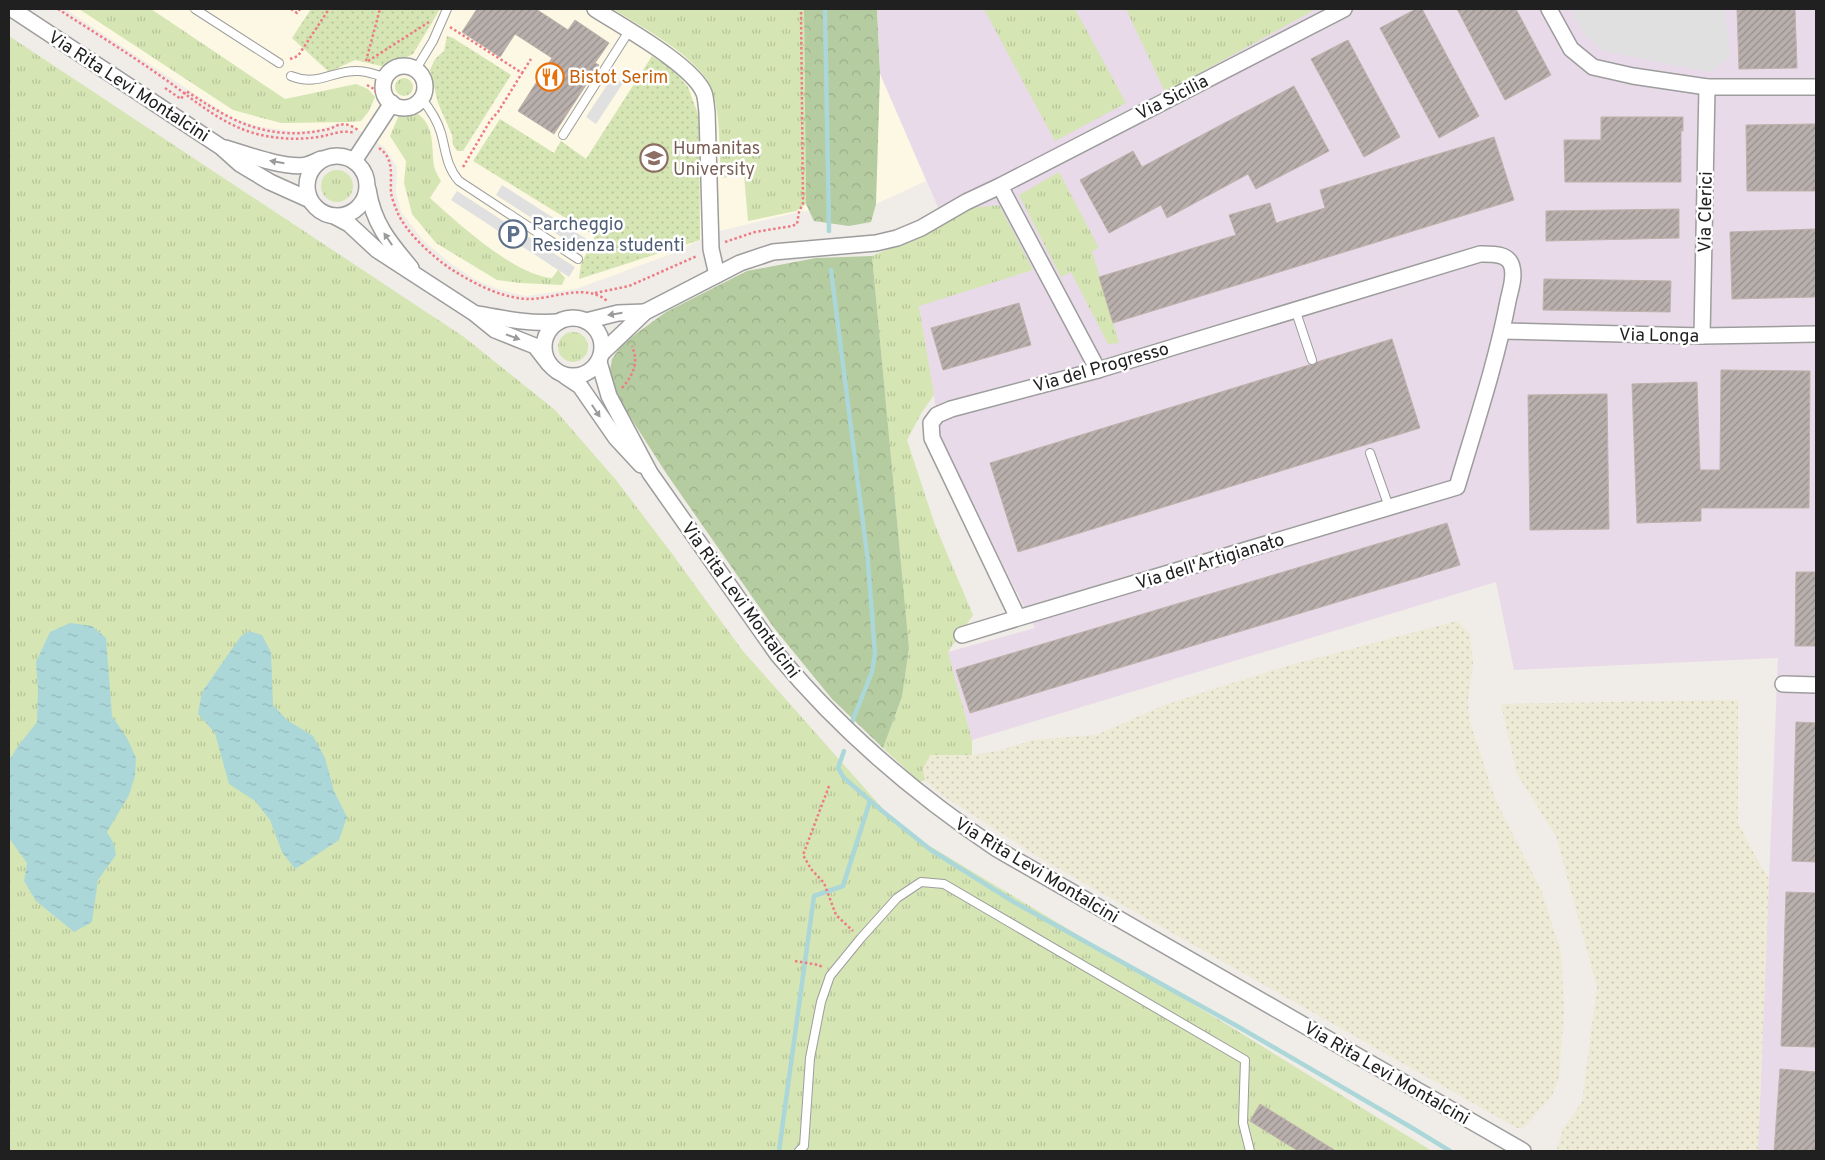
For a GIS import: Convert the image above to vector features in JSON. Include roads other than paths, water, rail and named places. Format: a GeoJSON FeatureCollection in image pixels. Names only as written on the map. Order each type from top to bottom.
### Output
{"type":"FeatureCollection","features":[{"type":"Feature","properties":{"kind":"street","name":"Via Rita Levi Montalcini"},"geometry":{"type":"LineString","coordinates":[[12,9],[221,147],[240,164],[270,182],[310,200],[324,214],[334,216],[349,224],[377,250],[474,313],[495,330],[535,346],[556,371],[580,386],[599,416],[625,450],[650,473]]}},
{"type":"Feature","properties":{"kind":"street"},"geometry":{"type":"LineString","coordinates":[[595,9],[675,61],[693,76],[704,92],[707,112],[711,249],[717,275]]}},
{"type":"Feature","properties":{"kind":"street","name":"Via Sicilia"},"geometry":{"type":"LineString","coordinates":[[645,312],[740,263],[773,252],[876,243],[897,238],[921,228],[966,202],[1344,9]]}},
{"type":"Feature","properties":{"kind":"street"},"geometry":{"type":"LineString","coordinates":[[1549,9],[1571,49],[1593,67],[1633,76],[1707,87],[1816,87]]}},
{"type":"Feature","properties":{"kind":"street"},"geometry":{"type":"LineString","coordinates":[[403,66],[416,69],[423,79],[424,92],[421,98],[411,106],[398,106],[392,103],[384,93],[385,77],[391,70],[397,67],[403,66]]}},
{"type":"Feature","properties":{"kind":"street","name":"Via Clerici"},"geometry":{"type":"LineString","coordinates":[[1702,336],[1707,87]]}},
{"type":"Feature","properties":{"kind":"street"},"geometry":{"type":"LineString","coordinates":[[354,161],[392,103]]}},
{"type":"Feature","properties":{"kind":"street","name":"Via Rita Levi Montalcini"},"geometry":{"type":"LineString","coordinates":[[221,147],[270,161],[296,165],[306,165],[334,155],[344,156],[354,161],[365,176],[371,207],[380,226],[419,276]]}},
{"type":"Feature","properties":{"kind":"street"},"geometry":{"type":"LineString","coordinates":[[310,200],[306,191],[306,181],[316,163],[324,158]]}},
{"type":"Feature","properties":{"kind":"street"},"geometry":{"type":"LineString","coordinates":[[334,216],[354,211],[366,196],[367,186]]}},
{"type":"Feature","properties":{"kind":"street"},"geometry":{"type":"LineString","coordinates":[[1000,186],[1098,370]]}},
{"type":"Feature","properties":{"kind":"street","name":"Via del Progresso"},"geometry":{"type":"LineString","coordinates":[[1018,618],[932,438],[931,423],[937,415],[951,409],[1098,370],[1480,254],[1494,253],[1505,257],[1512,266],[1512,279],[1502,331]]}},
{"type":"Feature","properties":{"kind":"street"},"geometry":{"type":"LineString","coordinates":[[586,321],[618,313],[645,312]]}},
{"type":"Feature","properties":{"kind":"street"},"geometry":{"type":"LineString","coordinates":[[565,376],[584,375],[592,370],[600,358],[645,312]]}},
{"type":"Feature","properties":{"kind":"street","name":"Via Rita Levi Montalcini"},"geometry":{"type":"LineString","coordinates":[[474,313],[516,321],[558,322],[567,318],[576,318],[594,326],[602,343],[600,358],[609,396],[650,473],[778,655],[801,683],[882,763],[952,819],[1039,874],[1523,1151]]}},
{"type":"Feature","properties":{"kind":"street"},"geometry":{"type":"LineString","coordinates":[[549,364],[545,356],[545,336],[550,328],[558,322]]}},
{"type":"Feature","properties":{"kind":"street","name":"Via Longa"},"geometry":{"type":"LineString","coordinates":[[1502,331],[1702,336],[1816,334]]}},
{"type":"Feature","properties":{"kind":"street","name":"Via dell'Artigianato"},"geometry":{"type":"LineString","coordinates":[[962,635],[1457,487],[1502,331]]}},
{"type":"Feature","properties":{"kind":"street"},"geometry":{"type":"LineString","coordinates":[[1783,684],[1816,685]]}},
{"type":"Feature","properties":{"kind":"lane"},"geometry":{"type":"LineString","coordinates":[[195,9],[279,63]]}},
{"type":"Feature","properties":{"kind":"lane"},"geometry":{"type":"LineString","coordinates":[[416,69],[433,41],[447,9]]}},
{"type":"Feature","properties":{"kind":"lane"},"geometry":{"type":"LineString","coordinates":[[563,135],[629,31]]}},
{"type":"Feature","properties":{"kind":"lane"},"geometry":{"type":"LineString","coordinates":[[291,76],[302,80],[316,80],[356,71],[385,77]]}},
{"type":"Feature","properties":{"kind":"lane"},"geometry":{"type":"LineString","coordinates":[[421,98],[433,114],[450,169],[464,184],[578,258]]}},
{"type":"Feature","properties":{"kind":"lane"},"geometry":{"type":"LineString","coordinates":[[1295,309],[1312,360]]}},
{"type":"Feature","properties":{"kind":"lane"},"geometry":{"type":"LineString","coordinates":[[1370,453],[1389,507]]}},
{"type":"Feature","properties":{"kind":"lane"},"geometry":{"type":"LineString","coordinates":[[799,1151],[804,1146],[810,1058],[821,1002],[830,976],[897,898],[921,882],[944,884],[1245,1060],[1243,1123],[1250,1151]]}},
{"type":"Feature","properties":{"kind":"water"},"geometry":{"type":"Polygon","coordinates":[[[70,623],[92,626],[106,638],[112,716],[127,738],[136,758],[135,776],[129,795],[107,832],[114,844],[116,855],[98,880],[92,922],[74,932],[36,901],[24,881],[27,863],[9,838],[9,761],[37,722],[38,689],[36,662],[50,632],[70,623]]]}},
{"type":"Feature","properties":{"kind":"water"},"geometry":{"type":"Polygon","coordinates":[[[249,631],[262,635],[271,652],[273,705],[287,720],[313,736],[325,758],[334,791],[347,817],[339,840],[295,869],[282,852],[270,820],[255,801],[229,784],[215,733],[198,714],[202,692],[241,636],[249,631]]]}},
{"type":"Feature","properties":{"kind":"waterway"},"geometry":{"type":"LineString","coordinates":[[825,9],[829,231]]}},
{"type":"Feature","properties":{"kind":"waterway"},"geometry":{"type":"LineString","coordinates":[[831,270],[868,562],[875,654],[872,672],[852,722]]}},
{"type":"Feature","properties":{"kind":"waterway"},"geometry":{"type":"LineString","coordinates":[[844,751],[838,768],[844,778],[931,850],[1014,902],[1237,1026],[1450,1151]]}},
{"type":"Feature","properties":{"kind":"waterway"},"geometry":{"type":"LineString","coordinates":[[779,1151],[814,896],[843,886],[870,801]]}},
{"type":"Feature","properties":{"kind":"place","name":"Bistot Serim"},"geometry":{"type":"Point","coordinates":[550,77]}},
{"type":"Feature","properties":{"kind":"place","name":"Humanitas University"},"geometry":{"type":"Point","coordinates":[654,158]}},
{"type":"Feature","properties":{"kind":"place","name":"Parcheggio Residenza studenti"},"geometry":{"type":"Point","coordinates":[513,234]}}]}
